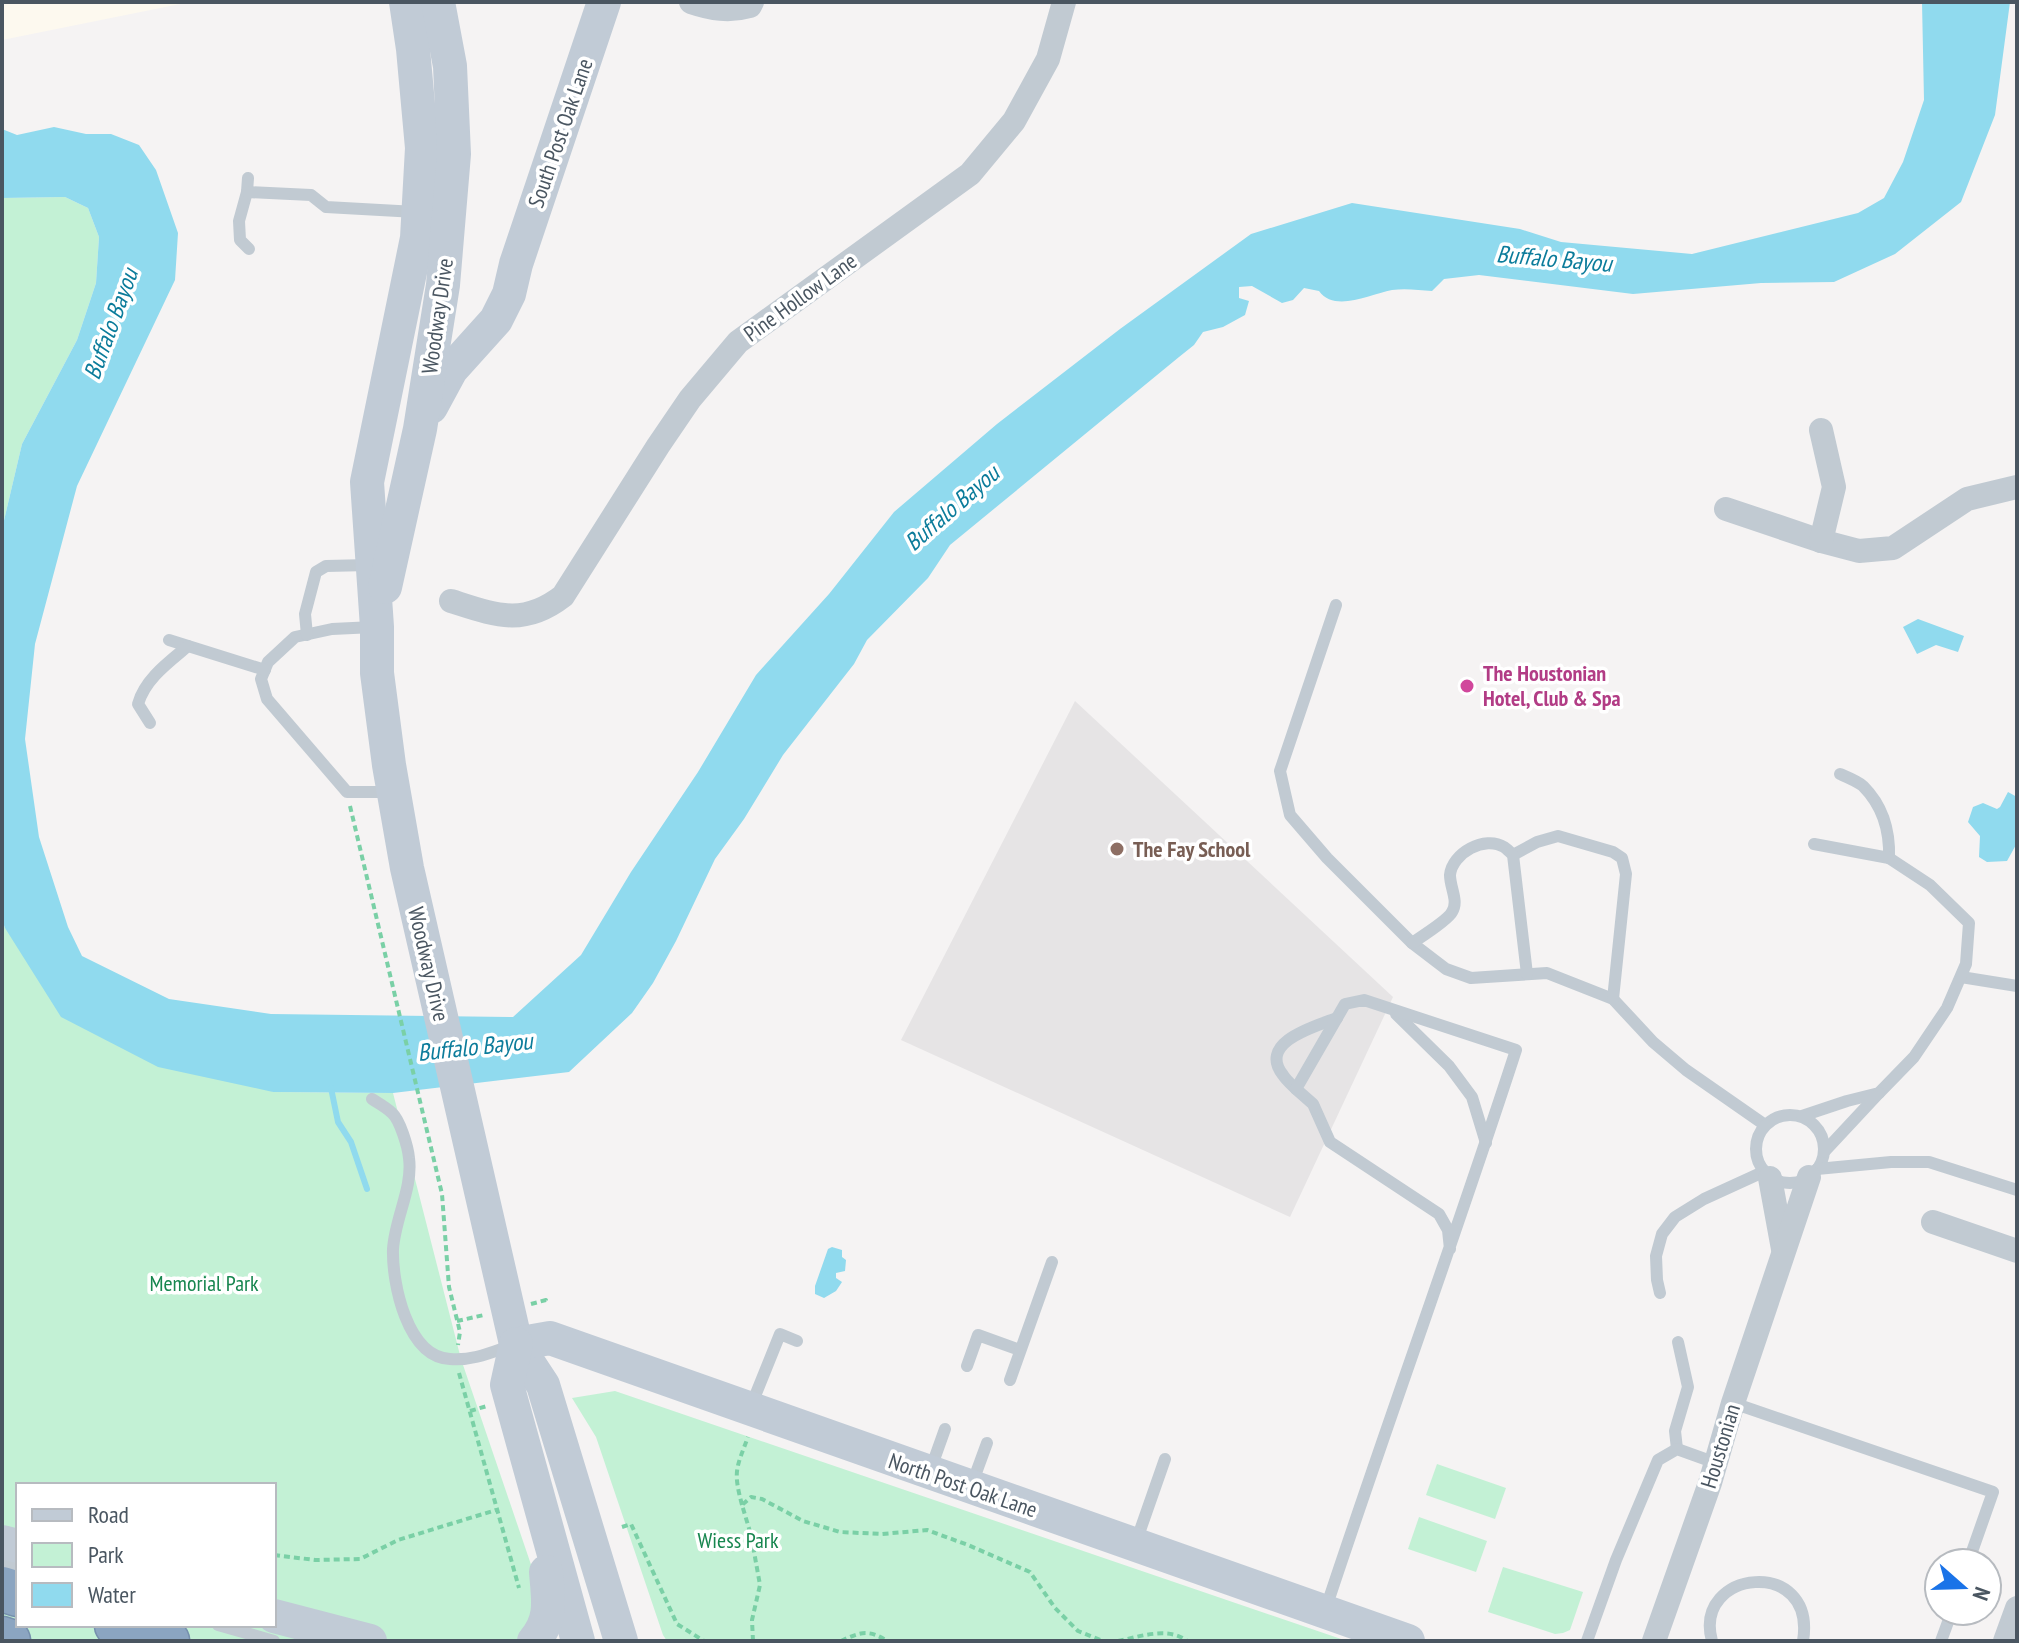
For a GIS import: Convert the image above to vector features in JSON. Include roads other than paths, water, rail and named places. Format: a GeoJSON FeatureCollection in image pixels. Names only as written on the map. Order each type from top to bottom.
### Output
{"type":"FeatureCollection","features":[{"type":"Feature","properties":{"kind":"highway"},"geometry":{"type":"LineString","coordinates":[[123,1627],[167,1641]]}},
{"type":"Feature","properties":{"kind":"main road","name":"Woodway Drive"},"geometry":{"type":"LineString","coordinates":[[377,627],[420,429],[443,285],[422,148],[406,2]]}},
{"type":"Feature","properties":{"kind":"main road","name":"Woodway Drive"},"geometry":{"type":"LineString","coordinates":[[438,2],[450,66],[454,154],[434,213],[417,238],[367,482],[377,627],[377,673],[407,868],[516,1344],[543,1385],[622,1636]]}},
{"type":"Feature","properties":{"kind":"main road","name":"South Post Oak Lane"},"geometry":{"type":"LineString","coordinates":[[420,429],[439,388],[496,320],[509,294],[516,264],[604,2]]}},
{"type":"Feature","properties":{"kind":"main road","name":"South Post Oak Lane"},"geometry":{"type":"LineString","coordinates":[[443,285],[462,311],[476,313],[486,307],[516,264]]}},
{"type":"Feature","properties":{"kind":"main road","name":"North Post Oak Lane"},"geometry":{"type":"LineString","coordinates":[[516,1344],[550,1338],[1408,1641]]}},
{"type":"Feature","properties":{"kind":"main road","name":"Woodway Drive"},"geometry":{"type":"LineString","coordinates":[[516,1344],[507,1385],[578,1641]]}},
{"type":"Feature","properties":{"kind":"main road"},"geometry":{"type":"LineString","coordinates":[[534,1641],[543,1630],[548,1615],[540,1504]]}},
{"type":"Feature","properties":{"kind":"main road"},"geometry":{"type":"LineString","coordinates":[[276,1617],[370,1641]]}},
{"type":"Feature","properties":{"kind":"street"},"geometry":{"type":"LineString","coordinates":[[691,2],[710,8],[735,10],[750,6],[752,2]]}},
{"type":"Feature","properties":{"kind":"street","name":"Pine Hollow Lane"},"geometry":{"type":"LineString","coordinates":[[451,601],[489,613],[515,617],[534,613],[563,596],[690,399],[738,342],[970,174],[1014,121],[1028,96],[1048,59],[1064,2]]}},
{"type":"Feature","properties":{"kind":"street"},"geometry":{"type":"LineString","coordinates":[[1821,430],[1834,487],[1821,541]]}},
{"type":"Feature","properties":{"kind":"street"},"geometry":{"type":"LineString","coordinates":[[1726,509],[1859,551],[1893,548],[1967,499],[2017,487]]}},
{"type":"Feature","properties":{"kind":"street","name":"Houstonian"},"geometry":{"type":"LineString","coordinates":[[1654,1641],[1716,1463],[1783,1251],[1813,1173]]}},
{"type":"Feature","properties":{"kind":"street","name":"Houstonian"},"geometry":{"type":"LineString","coordinates":[[1767,1175],[1783,1251]]}},
{"type":"Feature","properties":{"kind":"street"},"geometry":{"type":"LineString","coordinates":[[1933,1222],[2017,1251]]}},
{"type":"Feature","properties":{"kind":"street"},"geometry":{"type":"LineString","coordinates":[[2005,1641],[2017,1608]]}},
{"type":"Feature","properties":{"kind":"lane"},"geometry":{"type":"LineString","coordinates":[[248,178],[239,230],[240,240],[249,249]]}},
{"type":"Feature","properties":{"kind":"lane"},"geometry":{"type":"LineString","coordinates":[[247,192],[311,195],[326,207],[434,213]]}},
{"type":"Feature","properties":{"kind":"lane"},"geometry":{"type":"LineString","coordinates":[[307,635],[305,614],[316,572],[326,566],[372,565]]}},
{"type":"Feature","properties":{"kind":"lane"},"geometry":{"type":"LineString","coordinates":[[1336,605],[1280,771],[1290,815],[1327,858],[1412,943],[1446,969],[1471,978],[1547,973],[1613,999],[1653,1042],[1686,1070],[1765,1125]]}},
{"type":"Feature","properties":{"kind":"lane"},"geometry":{"type":"LineString","coordinates":[[377,627],[332,629],[295,637],[268,662],[261,679],[267,699],[347,792],[393,792]]}},
{"type":"Feature","properties":{"kind":"lane"},"geometry":{"type":"LineString","coordinates":[[169,640],[265,670]]}},
{"type":"Feature","properties":{"kind":"lane"},"geometry":{"type":"LineString","coordinates":[[150,723],[138,704],[140,698],[163,666],[188,646]]}},
{"type":"Feature","properties":{"kind":"lane"},"geometry":{"type":"LineString","coordinates":[[1840,774],[1862,785],[1881,811],[1890,835],[1889,858]]}},
{"type":"Feature","properties":{"kind":"lane"},"geometry":{"type":"LineString","coordinates":[[1513,855],[1537,842],[1558,836],[1613,852],[1622,858],[1626,874],[1613,999]]}},
{"type":"Feature","properties":{"kind":"lane"},"geometry":{"type":"LineString","coordinates":[[1412,943],[1452,914],[1455,902],[1450,876],[1453,865],[1463,853],[1481,843],[1502,845],[1513,855],[1527,974]]}},
{"type":"Feature","properties":{"kind":"lane"},"geometry":{"type":"LineString","coordinates":[[1814,844],[1889,858],[1930,885],[1969,923],[1966,964],[1947,1008],[1914,1057],[1824,1152]]}},
{"type":"Feature","properties":{"kind":"lane"},"geometry":{"type":"LineString","coordinates":[[1961,977],[2017,986]]}},
{"type":"Feature","properties":{"kind":"lane"},"geometry":{"type":"LineString","coordinates":[[1296,1089],[1345,1004],[1364,1000],[1516,1050],[1325,1612]]}},
{"type":"Feature","properties":{"kind":"lane"},"geometry":{"type":"LineString","coordinates":[[1394,1011],[1449,1066],[1472,1097],[1486,1143]]}},
{"type":"Feature","properties":{"kind":"lane"},"geometry":{"type":"LineString","coordinates":[[1337,1018],[1300,1032],[1284,1042],[1277,1057],[1280,1073],[1313,1104],[1330,1142],[1439,1214],[1448,1230],[1450,1249]]}},
{"type":"Feature","properties":{"kind":"lane"},"geometry":{"type":"LineString","coordinates":[[1802,1116],[1879,1093]]}},
{"type":"Feature","properties":{"kind":"lane"},"geometry":{"type":"LineString","coordinates":[[372,1099],[394,1114],[409,1159],[409,1179],[393,1247],[395,1279],[404,1314],[418,1342],[432,1355],[449,1359],[478,1357],[516,1344]]}},
{"type":"Feature","properties":{"kind":"lane"},"geometry":{"type":"LineString","coordinates":[[1813,1173],[1821,1163],[1824,1152],[1819,1130],[1812,1122],[1791,1113],[1780,1115],[1765,1125],[1756,1151],[1767,1175],[1782,1183],[1794,1183],[1813,1173],[1891,1162],[1929,1162],[2017,1190]]}},
{"type":"Feature","properties":{"kind":"lane"},"geometry":{"type":"LineString","coordinates":[[1660,1293],[1656,1256],[1662,1234],[1675,1217],[1704,1199],[1767,1175]]}},
{"type":"Feature","properties":{"kind":"lane"},"geometry":{"type":"LineString","coordinates":[[1010,1380],[1052,1262]]}},
{"type":"Feature","properties":{"kind":"lane"},"geometry":{"type":"LineString","coordinates":[[754,1411],[780,1334],[797,1341]]}},
{"type":"Feature","properties":{"kind":"lane"},"geometry":{"type":"LineString","coordinates":[[967,1366],[978,1335],[1020,1350]]}},
{"type":"Feature","properties":{"kind":"lane"},"geometry":{"type":"LineString","coordinates":[[1677,1449],[1675,1431],[1688,1387],[1678,1342]]}},
{"type":"Feature","properties":{"kind":"lane"},"geometry":{"type":"LineString","coordinates":[[1733,1403],[1993,1492],[1974,1547]]}},
{"type":"Feature","properties":{"kind":"lane"},"geometry":{"type":"LineString","coordinates":[[930,1473],[945,1429]]}},
{"type":"Feature","properties":{"kind":"lane"},"geometry":{"type":"LineString","coordinates":[[971,1487],[987,1443]]}},
{"type":"Feature","properties":{"kind":"lane"},"geometry":{"type":"LineString","coordinates":[[1587,1641],[1616,1560],[1658,1460],[1677,1449],[1716,1463]]}},
{"type":"Feature","properties":{"kind":"lane"},"geometry":{"type":"LineString","coordinates":[[1134,1545],[1165,1459]]}},
{"type":"Feature","properties":{"kind":"lane"},"geometry":{"type":"LineString","coordinates":[[1712,1641],[1710,1620],[1723,1595],[1734,1586],[1762,1581],[1788,1591],[1797,1602],[1803,1615],[1803,1641]]}},
{"type":"Feature","properties":{"kind":"lane"},"geometry":{"type":"LineString","coordinates":[[225,1627],[274,1641]]}},
{"type":"Feature","properties":{"kind":"water","name":"Buffalo Bayou"},"geometry":{"type":"Polygon","coordinates":[[[1922,2],[2010,2],[1995,115],[1961,202],[1895,254],[1834,282],[1761,283],[1633,294],[1479,275],[1444,279],[1432,291],[1392,290],[1343,301],[1334,301],[1319,291],[1304,288],[1293,300],[1282,303],[1252,286],[1239,287],[1239,298],[1249,301],[1245,315],[1223,327],[1203,332],[1194,345],[950,545],[928,578],[867,640],[854,664],[783,755],[715,859],[653,983],[632,1013],[569,1072],[393,1093],[273,1092],[158,1067],[61,1017],[5,928],[2,920],[2,529],[22,444],[77,340],[96,283],[99,237],[88,208],[65,197],[2,198],[2,129],[17,135],[54,127],[86,134],[111,134],[139,145],[156,170],[178,233],[175,280],[77,486],[35,644],[25,739],[39,837],[68,927],[82,956],[169,999],[271,1014],[513,1017],[581,955],[756,675],[829,594],[894,512],[997,424],[1251,234],[1352,203],[1520,229],[1561,242],[1692,254],[1858,213],[1884,198],[1903,162],[1924,100],[1922,2]]]}},
{"type":"Feature","properties":{"kind":"water"},"geometry":{"type":"Polygon","coordinates":[[[1918,619],[1964,636],[1958,652],[1936,645],[1917,654],[1903,627],[1918,619]]]}},
{"type":"Feature","properties":{"kind":"water"},"geometry":{"type":"Polygon","coordinates":[[[2008,792],[2017,797],[2017,843],[2007,861],[1987,862],[1979,857],[1980,836],[1968,822],[1973,807],[1983,803],[1997,809],[2008,792]]]}},
{"type":"Feature","properties":{"kind":"water"},"geometry":{"type":"Polygon","coordinates":[[[828,1249],[842,1250],[842,1257],[846,1260],[845,1271],[836,1273],[836,1278],[842,1282],[836,1291],[824,1298],[815,1294],[815,1286],[828,1249]]]}},
{"type":"Feature","properties":{"kind":"waterway"},"geometry":{"type":"LineString","coordinates":[[331,1088],[338,1122],[351,1142],[367,1189]]}},
{"type":"Feature","properties":{"kind":"place","name":"The Houstonian Hotel, Club & Spa"},"geometry":{"type":"Point","coordinates":[1467,686]}},
{"type":"Feature","properties":{"kind":"place","name":"The Fay School"},"geometry":{"type":"Point","coordinates":[1117,849]}},
{"type":"Feature","properties":{"kind":"park label","name":"Memorial Park"},"geometry":{"type":"Point","coordinates":[204,1283]}},
{"type":"Feature","properties":{"kind":"park label","name":"Wiess Park"},"geometry":{"type":"Point","coordinates":[738,1540]}}]}
